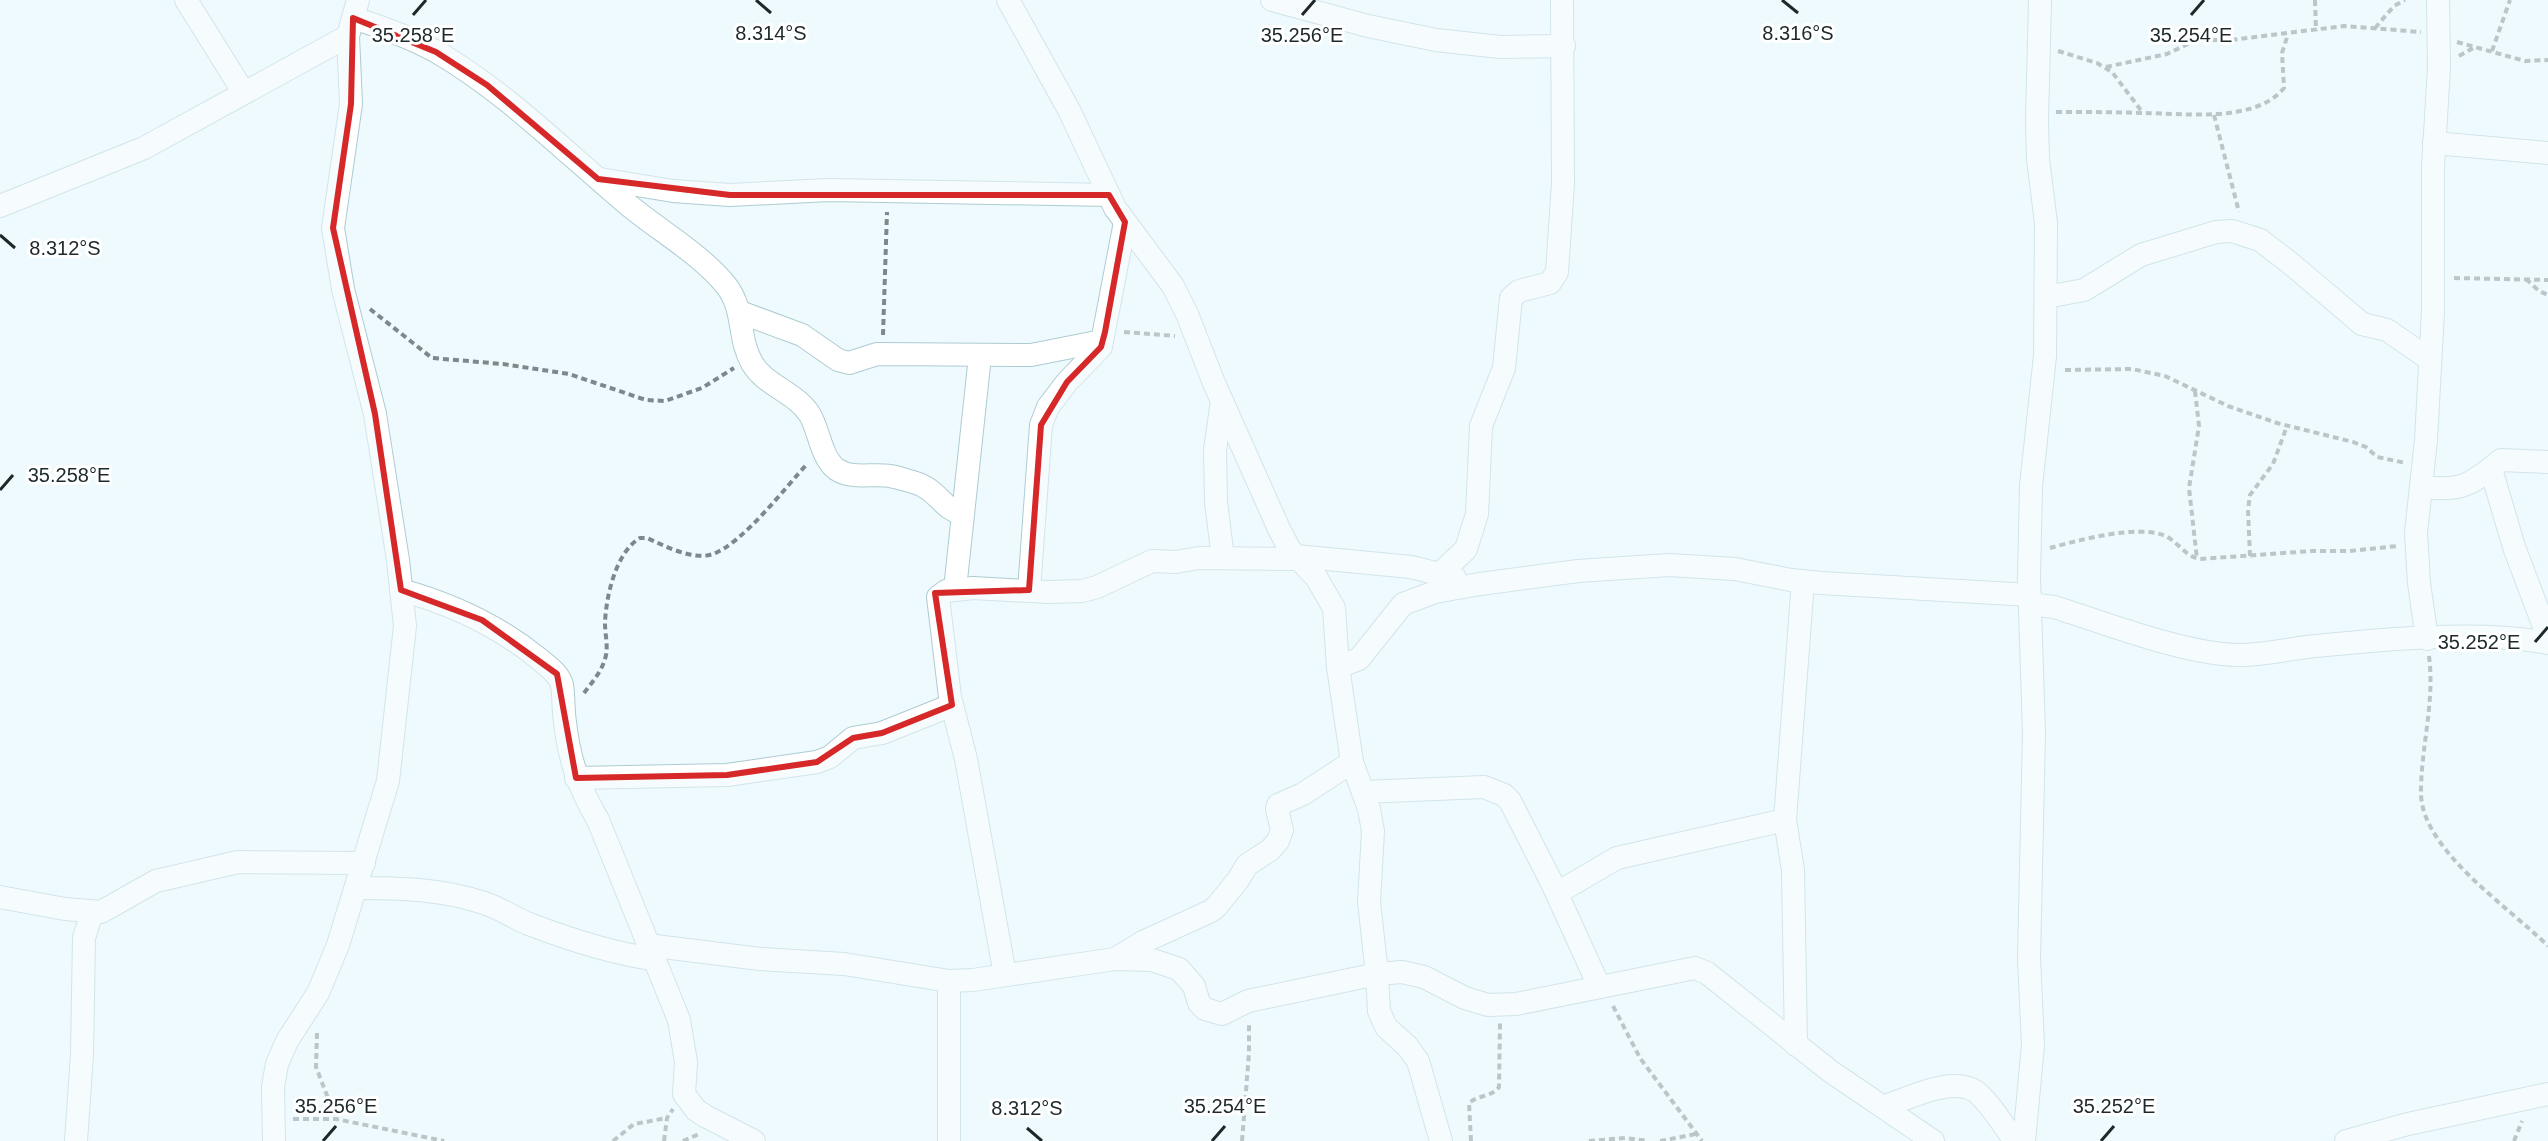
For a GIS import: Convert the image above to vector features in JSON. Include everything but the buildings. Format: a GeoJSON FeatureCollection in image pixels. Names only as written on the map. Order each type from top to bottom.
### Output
{"type":"FeatureCollection","features":[{"type":"Feature","properties":{"kind":"street"},"geometry":{"type":"LineString","coordinates":[[186,0],[244,93]]}},
{"type":"Feature","properties":{"kind":"street"},"geometry":{"type":"LineString","coordinates":[[1008,0],[1069,110],[1109,195],[1125,222],[1173,286],[1279,529],[1298,558],[1316,577],[1334,608],[1338,667],[1352,762],[1373,831],[1369,902],[1381,1019],[1418,1061],[1435,1111],[1441,1141]]}},
{"type":"Feature","properties":{"kind":"street"},"geometry":{"type":"LineString","coordinates":[[1272,0],[1368,26],[1436,40],[1500,47],[1564,46]]}},
{"type":"Feature","properties":{"kind":"street"},"geometry":{"type":"LineString","coordinates":[[1440,574],[1466,549],[1477,514],[1481,426],[1504,368],[1511,298],[1519,291],[1550,283],[1557,272],[1563,183],[1562,0]]}},
{"type":"Feature","properties":{"kind":"street"},"geometry":{"type":"LineString","coordinates":[[2024,1141],[2033,1045],[2029,959],[2034,748],[2031,486],[2044,370],[2046,297],[2046,223],[2038,159],[2037,112],[2040,0]]}},
{"type":"Feature","properties":{"kind":"street"},"geometry":{"type":"LineString","coordinates":[[2427,639],[2416,544],[2434,277],[2438,0]]}},
{"type":"Feature","properties":{"kind":"street"},"geometry":{"type":"LineString","coordinates":[[0,206],[144,148],[244,93],[353,18]]}},
{"type":"Feature","properties":{"kind":"street"},"geometry":{"type":"LineString","coordinates":[[353,18],[404,36],[474,77],[540,127],[722,281],[736,299],[750,358],[757,370],[798,400],[810,415],[831,464],[838,470],[860,476],[889,476],[923,485],[933,490],[951,510],[962,514]]}},
{"type":"Feature","properties":{"kind":"street"},"geometry":{"type":"LineString","coordinates":[[274,1130],[273,1087],[277,1064],[287,1041],[318,993],[338,945],[388,781],[405,626],[375,414],[343,289],[333,228],[351,104],[353,18]]}},
{"type":"Feature","properties":{"kind":"street"},"geometry":{"type":"LineString","coordinates":[[2434,143],[2548,153]]}},
{"type":"Feature","properties":{"kind":"street"},"geometry":{"type":"LineString","coordinates":[[598,179],[673,191],[730,195],[829,190],[1109,195]]}},
{"type":"Feature","properties":{"kind":"street"},"geometry":{"type":"LineString","coordinates":[[1029,590],[1041,425],[1048,407],[1067,382],[1101,347],[1125,222]]}},
{"type":"Feature","properties":{"kind":"street"},"geometry":{"type":"LineString","coordinates":[[2046,297],[2084,290],[2141,255],[2160,248],[2216,232],[2245,234],[2270,247],[2362,324],[2387,330],[2429,359]]}},
{"type":"Feature","properties":{"kind":"street"},"geometry":{"type":"LineString","coordinates":[[740,312],[802,335],[838,360],[849,363],[882,353],[980,356],[1052,353],[1103,336]]}},
{"type":"Feature","properties":{"kind":"street"},"geometry":{"type":"LineString","coordinates":[[955,589],[980,356]]}},
{"type":"Feature","properties":{"kind":"street"},"geometry":{"type":"LineString","coordinates":[[1222,401],[1215,450],[1216,502],[1223,558]]}},
{"type":"Feature","properties":{"kind":"street"},"geometry":{"type":"LineString","coordinates":[[2422,477],[2455,489],[2471,484],[2501,460],[2548,462]]}},
{"type":"Feature","properties":{"kind":"street"},"geometry":{"type":"LineString","coordinates":[[2491,469],[2514,547],[2548,637]]}},
{"type":"Feature","properties":{"kind":"street"},"geometry":{"type":"LineString","coordinates":[[1005,975],[966,759],[952,705],[936,601],[940,593],[955,589],[1082,591],[1152,561],[1223,558],[1298,558],[1411,567],[1480,584]]}},
{"type":"Feature","properties":{"kind":"street"},"geometry":{"type":"LineString","coordinates":[[1338,667],[1359,659],[1403,604],[1435,592],[1578,571],[1669,565],[1735,569],[1803,581],[2030,599],[2192,648],[2235,655],[2319,645],[2427,639],[2517,637],[2548,643]]}},
{"type":"Feature","properties":{"kind":"street"},"geometry":{"type":"LineString","coordinates":[[1796,1045],[1795,904],[1785,820],[1803,581]]}},
{"type":"Feature","properties":{"kind":"street"},"geometry":{"type":"LineString","coordinates":[[401,590],[436,600],[482,620],[515,639],[557,674],[562,685],[565,722],[576,778],[619,870],[679,1020],[686,1062],[684,1094],[696,1110],[754,1141]]}},
{"type":"Feature","properties":{"kind":"street"},"geometry":{"type":"LineString","coordinates":[[576,778],[727,775],[817,762],[830,757],[853,738],[882,733],[952,705]]}},
{"type":"Feature","properties":{"kind":"street"},"geometry":{"type":"LineString","coordinates":[[1115,959],[1143,942],[1211,911],[1247,865],[1278,841],[1282,826],[1278,805],[1303,794],[1352,762]]}},
{"type":"Feature","properties":{"kind":"street"},"geometry":{"type":"LineString","coordinates":[[1363,792],[1484,787],[1495,790],[1510,801],[1602,986]]}},
{"type":"Feature","properties":{"kind":"street"},"geometry":{"type":"LineString","coordinates":[[1557,893],[1617,858],[1785,820]]}},
{"type":"Feature","properties":{"kind":"street"},"geometry":{"type":"LineString","coordinates":[[0,897],[92,912],[110,909],[126,896],[156,881],[238,862],[364,863]]}},
{"type":"Feature","properties":{"kind":"street"},"geometry":{"type":"LineString","coordinates":[[357,888],[427,889],[459,895],[487,904],[526,923],[631,956],[650,952],[844,964],[949,981],[1115,959],[1152,960],[1179,969],[1194,986],[1199,1003],[1222,1014],[1248,1001],[1377,974],[1414,974],[1465,998],[1488,1005],[1516,1004],[1695,968],[1707,973],[1796,1045],[1933,1141]]}},
{"type":"Feature","properties":{"kind":"street"},"geometry":{"type":"LineString","coordinates":[[76,1141],[82,1054],[84,938],[92,912]]}},
{"type":"Feature","properties":{"kind":"street"},"geometry":{"type":"LineString","coordinates":[[949,981],[949,1141]]}},
{"type":"Feature","properties":{"kind":"street"},"geometry":{"type":"LineString","coordinates":[[1883,1107],[1936,1090],[1962,1087],[1977,1093],[2015,1141]]}},
{"type":"Feature","properties":{"kind":"street"},"geometry":{"type":"LineString","coordinates":[[2346,1141],[2408,1124],[2548,1094]]}},
{"type":"Feature","properties":{"kind":"path"},"geometry":{"type":"LineString","coordinates":[[2315,0],[2316,31]]}},
{"type":"Feature","properties":{"kind":"path"},"geometry":{"type":"LineString","coordinates":[[2375,28],[2394,6],[2405,0]]}},
{"type":"Feature","properties":{"kind":"path"},"geometry":{"type":"LineString","coordinates":[[2492,51],[2510,0]]}},
{"type":"Feature","properties":{"kind":"path"},"geometry":{"type":"LineString","coordinates":[[2106,67],[2160,57],[2196,40],[2231,40],[2344,26],[2439,35],[2525,61],[2548,60]]}},
{"type":"Feature","properties":{"kind":"path"},"geometry":{"type":"LineString","coordinates":[[2037,112],[2214,115],[2259,105],[2281,92],[2286,83],[2282,53],[2289,33]]}},
{"type":"Feature","properties":{"kind":"path"},"geometry":{"type":"LineString","coordinates":[[2038,44],[2106,67],[2119,79],[2143,113]]}},
{"type":"Feature","properties":{"kind":"path"},"geometry":{"type":"LineString","coordinates":[[2214,115],[2245,234]]}},
{"type":"Feature","properties":{"kind":"path"},"geometry":{"type":"LineString","coordinates":[[882,353],[888,191]]}},
{"type":"Feature","properties":{"kind":"path"},"geometry":{"type":"LineString","coordinates":[[2434,277],[2548,280]]}},
{"type":"Feature","properties":{"kind":"path"},"geometry":{"type":"LineString","coordinates":[[2526,279],[2548,295]]}},
{"type":"Feature","properties":{"kind":"path"},"geometry":{"type":"LineString","coordinates":[[343,289],[432,358],[569,374],[646,400],[665,401],[702,388],[750,358]]}},
{"type":"Feature","properties":{"kind":"path"},"geometry":{"type":"LineString","coordinates":[[1103,336],[1197,337]]}},
{"type":"Feature","properties":{"kind":"path"},"geometry":{"type":"LineString","coordinates":[[2044,370],[2132,369],[2165,376],[2195,391],[2288,425],[2366,447],[2377,457],[2422,477]]}},
{"type":"Feature","properties":{"kind":"path"},"geometry":{"type":"LineString","coordinates":[[2195,391],[2199,426],[2189,488],[2197,559]]}},
{"type":"Feature","properties":{"kind":"path"},"geometry":{"type":"LineString","coordinates":[[2250,556],[2250,495],[2273,464],[2288,425]]}},
{"type":"Feature","properties":{"kind":"path"},"geometry":{"type":"LineString","coordinates":[[565,722],[602,667],[610,594],[622,556],[629,546],[640,538],[693,555],[711,555],[749,527],[823,446]]}},
{"type":"Feature","properties":{"kind":"path"},"geometry":{"type":"LineString","coordinates":[[2030,553],[2107,535],[2152,532],[2168,537],[2197,559],[2350,551],[2416,544]]}},
{"type":"Feature","properties":{"kind":"path"},"geometry":{"type":"LineString","coordinates":[[2427,639],[2431,675],[2421,793],[2423,808],[2443,849],[2548,946]]}},
{"type":"Feature","properties":{"kind":"path"},"geometry":{"type":"LineString","coordinates":[[1602,986],[1640,1058],[1702,1141]]}},
{"type":"Feature","properties":{"kind":"path"},"geometry":{"type":"LineString","coordinates":[[1242,1141],[1249,1053],[1248,1001]]}},
{"type":"Feature","properties":{"kind":"path"},"geometry":{"type":"LineString","coordinates":[[311,1004],[317,1025],[316,1067],[336,1119]]}},
{"type":"Feature","properties":{"kind":"path"},"geometry":{"type":"LineString","coordinates":[[1471,1141],[1469,1103],[1493,1093],[1499,1087],[1499,1004]]}},
{"type":"Feature","properties":{"kind":"path"},"geometry":{"type":"LineString","coordinates":[[664,1141],[667,1118],[684,1094]]}},
{"type":"Feature","properties":{"kind":"path"},"geometry":{"type":"LineString","coordinates":[[613,1141],[634,1124],[667,1118]]}},
{"type":"Feature","properties":{"kind":"path"},"geometry":{"type":"LineString","coordinates":[[274,1130],[336,1119],[444,1141]]}},
{"type":"Feature","properties":{"kind":"path"},"geometry":{"type":"LineString","coordinates":[[1660,1141],[1696,1134]]}},
{"type":"Feature","properties":{"kind":"path"},"geometry":{"type":"LineString","coordinates":[[1589,1141],[1636,1138],[1648,1141]]}},
{"type":"Feature","properties":{"kind":"highlighted area"},"geometry":{"type":"Polygon","coordinates":[[[353,18],[436,52],[487,85],[598,179],[730,195],[1109,195],[1125,222],[1105,332],[1101,347],[1067,382],[1041,425],[1029,590],[935,593],[952,705],[882,733],[853,738],[817,762],[727,775],[576,778],[557,674],[482,620],[401,590],[375,414],[333,228],[351,104],[353,18]]]}}]}
